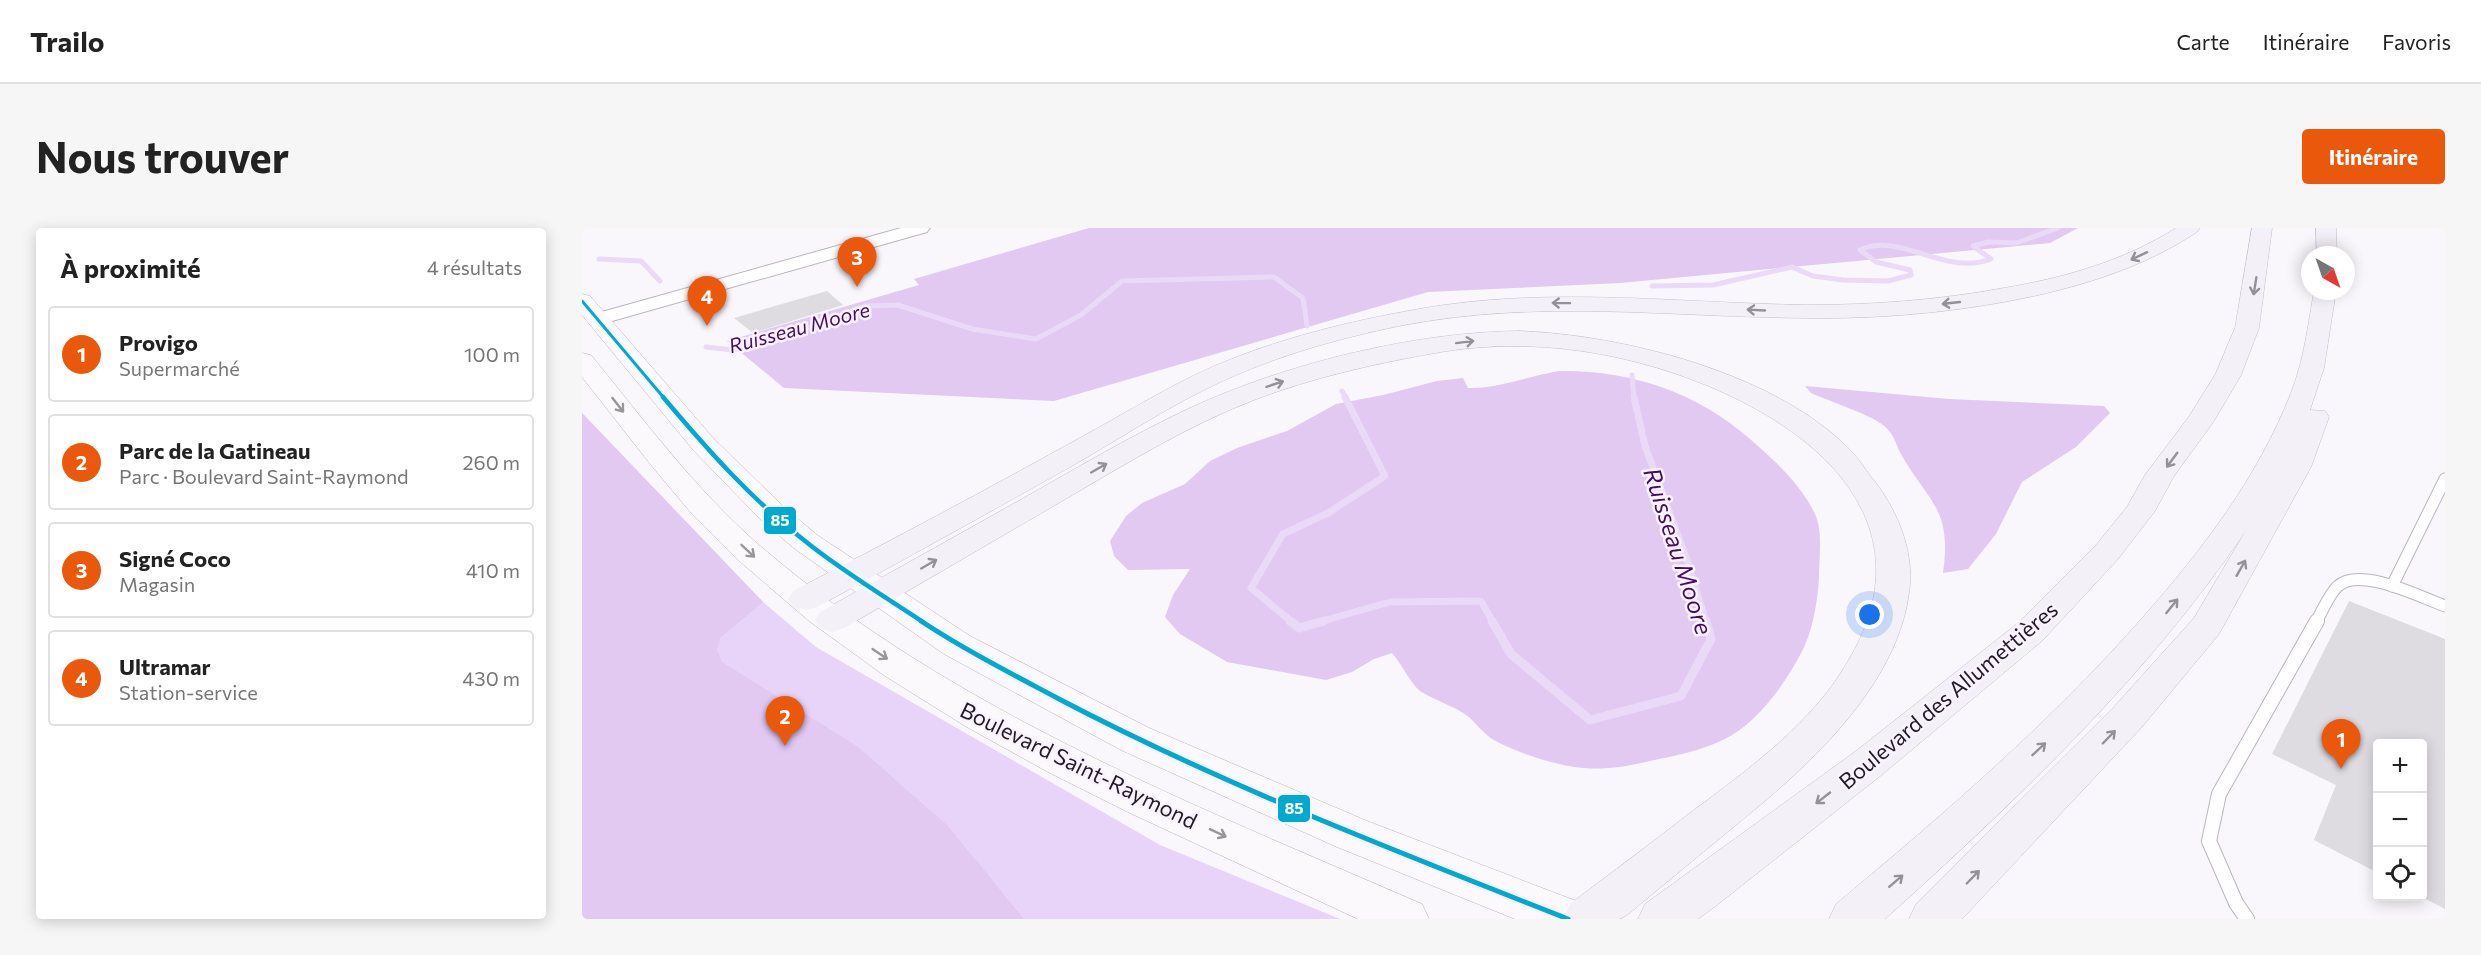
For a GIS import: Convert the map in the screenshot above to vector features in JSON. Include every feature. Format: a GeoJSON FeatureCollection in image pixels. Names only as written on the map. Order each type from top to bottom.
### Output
{"type":"FeatureCollection","features":[{"type":"Feature","properties":{"kind":"highway"},"geometry":{"type":"LineString","coordinates":[[818,610],[1168,398],[1235,366],[1322,337],[1455,309],[1541,303],[1781,311],[1883,310],[1955,303],[2025,292],[2079,279],[2131,260],[2175,239],[2190,228]]}},
{"type":"Feature","properties":{"kind":"highway","name":"Boulevard des Allumettières"},"geometry":{"type":"LineString","coordinates":[[1661,919],[1861,769],[2030,632],[2107,552],[2140,511],[2160,476],[2200,421],[2228,375],[2247,328],[2262,228]]}},
{"type":"Feature","properties":{"kind":"highway"},"geometry":{"type":"LineString","coordinates":[[2326,228],[2327,246]]}},
{"type":"Feature","properties":{"kind":"highway"},"geometry":{"type":"LineString","coordinates":[[1852,919],[1928,853],[2080,711],[2150,632],[2216,552],[2275,458],[2304,392],[2314,356],[2324,300]]}},
{"type":"Feature","properties":{"kind":"highway"},"geometry":{"type":"LineString","coordinates":[[1932,919],[2127,718],[2207,626],[2297,467],[2319,404],[2324,377],[2326,300]]}},
{"type":"Feature","properties":{"kind":"highway"},"geometry":{"type":"LineString","coordinates":[[866,583],[1184,421],[1246,394],[1313,372],[1353,362],[1470,341],[1532,339],[1639,356],[1713,378],[1749,392],[1816,434],[1842,458],[1864,484],[1881,516],[1894,552],[1893,586],[1884,626],[1866,665],[1839,703],[1771,774],[1586,919]]}},
{"type":"Feature","properties":{"kind":"main road"},"geometry":{"type":"LineString","coordinates":[[587,314],[704,445],[774,515],[806,542],[957,645],[1136,739],[1352,834],[1568,919]]}},
{"type":"Feature","properties":{"kind":"main road","name":"Boulevard Saint-Raymond"},"geometry":{"type":"LineString","coordinates":[[582,360],[663,461],[746,551],[818,610],[940,695],[1068,765],[1406,919]]}},
{"type":"Feature","properties":{"kind":"street"},"geometry":{"type":"LineString","coordinates":[[587,314],[657,292],[891,228]]}},
{"type":"Feature","properties":{"kind":"street"},"geometry":{"type":"LineString","coordinates":[[587,314],[921,228]]}},
{"type":"Feature","properties":{"kind":"lane"},"geometry":{"type":"LineString","coordinates":[[2392,585],[2445,479]]}},
{"type":"Feature","properties":{"kind":"lane"},"geometry":{"type":"LineString","coordinates":[[2247,919],[2236,903],[2209,841],[2219,794],[2337,586],[2352,578],[2366,578],[2392,585],[2445,606]]}},
{"type":"Feature","properties":{"kind":"shaded area"},"geometry":{"type":"Polygon","coordinates":[[[1089,228],[2078,228],[2050,243],[1620,283],[1428,292],[1054,401],[784,388],[727,341],[919,285],[914,279],[1089,228]]]}},
{"type":"Feature","properties":{"kind":"shaded area"},"geometry":{"type":"Polygon","coordinates":[[[1559,371],[1611,375],[1637,380],[1661,387],[1708,408],[1750,439],[1778,464],[1795,483],[1815,514],[1820,536],[1817,602],[1805,645],[1781,686],[1760,712],[1736,733],[1714,744],[1687,753],[1626,766],[1574,767],[1526,754],[1486,735],[1466,715],[1420,691],[1392,653],[1374,659],[1352,672],[1326,680],[1227,662],[1180,634],[1165,617],[1173,595],[1190,569],[1128,570],[1114,556],[1110,541],[1126,516],[1142,503],[1185,484],[1210,461],[1237,448],[1287,431],[1336,404],[1437,381],[1463,378],[1468,388],[1479,388],[1559,371]]]}},
{"type":"Feature","properties":{"kind":"shaded area"},"geometry":{"type":"Polygon","coordinates":[[[1805,386],[1949,399],[2104,406],[2110,413],[2076,447],[2022,482],[1996,534],[1968,569],[1943,573],[1945,552],[1941,521],[1930,497],[1902,456],[1890,432],[1883,425],[1858,412],[1811,393],[1805,386]]]}},
{"type":"Feature","properties":{"kind":"shaded area"},"geometry":{"type":"Polygon","coordinates":[[[582,413],[763,602],[816,647],[1160,845],[1340,919],[582,919],[582,413]]]}},
{"type":"Feature","properties":{"kind":"shaded area"},"geometry":{"type":"Polygon","coordinates":[[[582,413],[763,602],[720,638],[717,650],[722,662],[857,746],[948,826],[1024,919],[582,919],[582,413]]]}},
{"type":"Feature","properties":{"kind":"building"},"geometry":{"type":"Polygon","coordinates":[[[827,291],[843,305],[753,333],[734,318],[827,291]]]}},
{"type":"Feature","properties":{"kind":"building"},"geometry":{"type":"Polygon","coordinates":[[[2349,601],[2445,639],[2445,909],[2427,900],[2427,739],[2373,739],[2373,870],[2314,840],[2336,785],[2272,754],[2349,601]]]}},
{"type":"Feature","properties":{"kind":"waterway","name":"Ruisseau Moore"},"geometry":{"type":"LineString","coordinates":[[1652,286],[1713,285],[1792,267],[1813,276],[1843,280],[1888,281],[1911,275],[1910,270],[1876,262],[1860,250],[1876,246],[1891,246],[1957,263],[1974,263],[1991,259],[1973,246],[1988,242],[2016,243],[2058,228]]}},
{"type":"Feature","properties":{"kind":"waterway"},"geometry":{"type":"LineString","coordinates":[[599,259],[641,261],[660,281]]}},
{"type":"Feature","properties":{"kind":"waterway","name":"Ruisseau Moore"},"geometry":{"type":"LineString","coordinates":[[706,347],[733,350],[798,332],[864,306],[898,305],[972,329],[1036,339],[1081,315],[1122,281],[1274,277],[1303,298],[1307,326]]}},
{"type":"Feature","properties":{"kind":"waterway","name":"Ruisseau Moore"},"geometry":{"type":"LineString","coordinates":[[1632,375],[1634,398]]}},
{"type":"Feature","properties":{"kind":"waterway","name":"Ruisseau Moore"},"geometry":{"type":"LineString","coordinates":[[1342,391],[1346,398]]}},
{"type":"Feature","properties":{"kind":"waterway","name":"Ruisseau Moore"},"geometry":{"type":"LineString","coordinates":[[1292,622],[1251,588],[1283,534],[1328,513],[1385,476],[1345,397]]}},
{"type":"Feature","properties":{"kind":"waterway","name":"Ruisseau Moore"},"geometry":{"type":"LineString","coordinates":[[1634,397],[1645,446],[1687,560],[1706,622]]}},
{"type":"Feature","properties":{"kind":"waterway","name":"Ruisseau Moore"},"geometry":{"type":"LineString","coordinates":[[1319,622],[1390,602],[1481,601],[1493,622]]}},
{"type":"Feature","properties":{"kind":"waterway","name":"Ruisseau Moore"},"geometry":{"type":"LineString","coordinates":[[1290,621],[1299,628],[1324,621]]}},
{"type":"Feature","properties":{"kind":"waterway","name":"Ruisseau Moore"},"geometry":{"type":"LineString","coordinates":[[1492,621],[1511,654],[1590,720],[1681,696],[1711,639],[1706,621]]}},
{"type":"Feature","properties":{"kind":"transit line","name":"85"},"geometry":{"type":"LineString","coordinates":[[582,301],[704,445],[774,515],[806,542],[957,645],[1135,739],[1352,834],[1568,919]]}},
{"type":"Feature","properties":{"kind":"place","name":"Signé Coco"},"geometry":{"type":"Point","coordinates":[857,287]}},
{"type":"Feature","properties":{"kind":"place","name":"Ultramar"},"geometry":{"type":"Point","coordinates":[707,326]}},
{"type":"Feature","properties":{"kind":"place","name":"Parc de la Gatineau"},"geometry":{"type":"Point","coordinates":[785,746]}},
{"type":"Feature","properties":{"kind":"place","name":"Provigo"},"geometry":{"type":"Point","coordinates":[2341,769]}}]}
